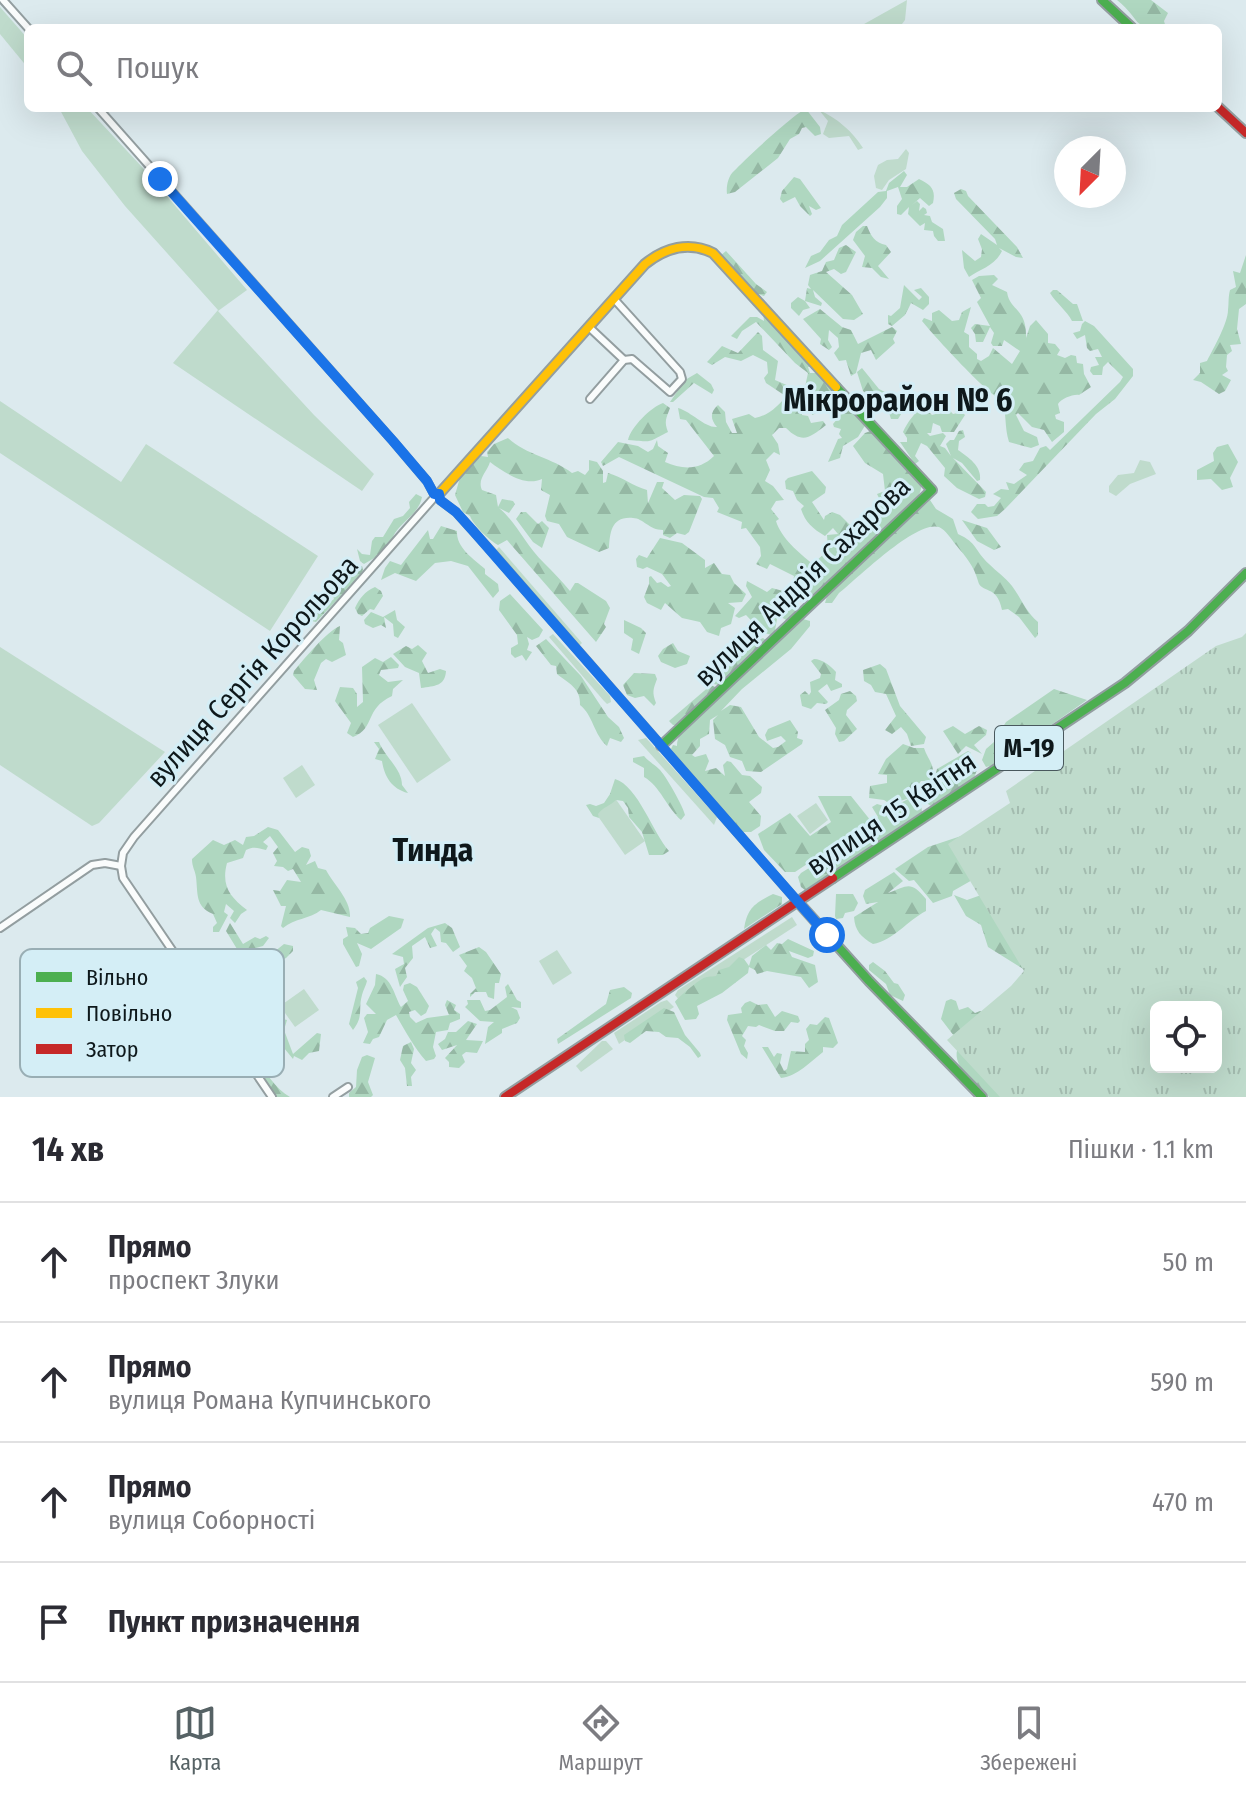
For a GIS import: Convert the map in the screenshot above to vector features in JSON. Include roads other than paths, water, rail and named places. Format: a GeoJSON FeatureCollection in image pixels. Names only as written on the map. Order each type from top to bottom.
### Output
{"type":"FeatureCollection","features":[{"type":"Feature","properties":{"kind":"main road"},"geometry":{"type":"LineString","coordinates":[[1102,0],[1128,24]]}},
{"type":"Feature","properties":{"kind":"main road"},"geometry":{"type":"LineString","coordinates":[[1222,111],[1246,133]]}},
{"type":"Feature","properties":{"kind":"main road","name":"вулиця Андрія Сахарова"},"geometry":{"type":"LineString","coordinates":[[645,264],[673,248],[700,247],[713,253],[932,490],[661,746]]}},
{"type":"Feature","properties":{"kind":"main road","name":"вулиця Сергія Корольова"},"geometry":{"type":"LineString","coordinates":[[436,497],[645,264]]}},
{"type":"Feature","properties":{"kind":"main road","name":"вулиця 15 Квітня"},"geometry":{"type":"LineString","coordinates":[[505,1097],[1154,661],[1215,608],[1246,573]]}},
{"type":"Feature","properties":{"kind":"main road"},"geometry":{"type":"LineString","coordinates":[[798,902],[869,981],[982,1097]]}},
{"type":"Feature","properties":{"kind":"street"},"geometry":{"type":"LineString","coordinates":[[3,0],[24,24]]}},
{"type":"Feature","properties":{"kind":"street"},"geometry":{"type":"LineString","coordinates":[[102,112],[393,441],[427,481],[436,497],[456,512],[474,532],[798,902]]}},
{"type":"Feature","properties":{"kind":"street"},"geometry":{"type":"LineString","coordinates":[[590,399],[624,360],[632,359],[670,392],[682,379],[680,372],[615,300]]}},
{"type":"Feature","properties":{"kind":"street"},"geometry":{"type":"LineString","coordinates":[[590,328],[624,360]]}},
{"type":"Feature","properties":{"kind":"street","name":"вулиця Сергія Корольова"},"geometry":{"type":"LineString","coordinates":[[121,866],[123,853],[134,837],[436,497]]}},
{"type":"Feature","properties":{"kind":"street"},"geometry":{"type":"LineString","coordinates":[[0,928],[92,865],[105,863],[121,866],[123,878],[171,949]]}},
{"type":"Feature","properties":{"kind":"street"},"geometry":{"type":"LineString","coordinates":[[258,1077],[272,1097]]}},
{"type":"Feature","properties":{"kind":"street"},"geometry":{"type":"LineString","coordinates":[[333,1097],[348,1087]]}},
{"type":"Feature","properties":{"kind":"district","name":"Мікрорайон № 6"},"geometry":{"type":"Point","coordinates":[898,400]}},
{"type":"Feature","properties":{"kind":"district","name":"Тинда"},"geometry":{"type":"Point","coordinates":[433,850]}}]}
